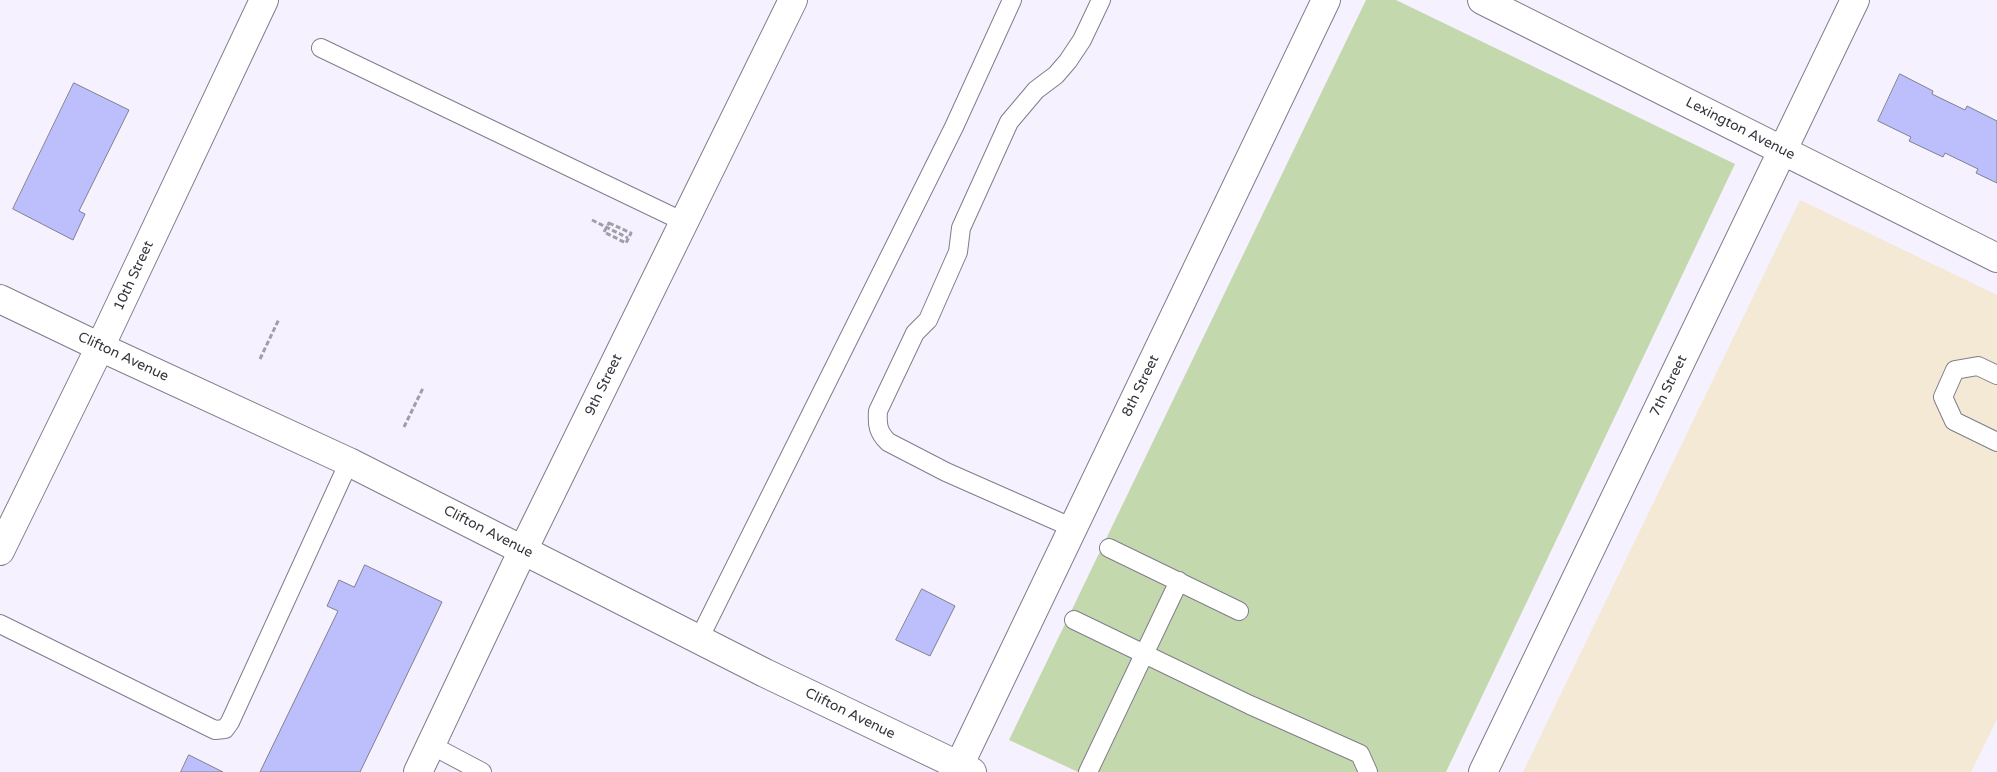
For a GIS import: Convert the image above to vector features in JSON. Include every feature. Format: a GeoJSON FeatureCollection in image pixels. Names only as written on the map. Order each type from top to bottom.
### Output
{"type":"FeatureCollection","features":[{"type":"Feature","properties":{"kind":"street","name":"10th Street"},"geometry":{"type":"LineString","coordinates":[[0,551],[100,347],[264,0]]}},
{"type":"Feature","properties":{"kind":"street","name":"9th Street"},"geometry":{"type":"LineString","coordinates":[[418,772],[523,550],[793,0]]}},
{"type":"Feature","properties":{"kind":"street","name":"8th Street"},"geometry":{"type":"LineString","coordinates":[[962,770],[1073,528],[1326,0]]}},
{"type":"Feature","properties":{"kind":"street","name":"Lexington Avenue"},"geometry":{"type":"LineString","coordinates":[[1482,0],[1997,258]]}},
{"type":"Feature","properties":{"kind":"street","name":"7th Street"},"geometry":{"type":"LineString","coordinates":[[1483,772],[1855,0]]}},
{"type":"Feature","properties":{"kind":"street","name":"Clifton Avenue"},"geometry":{"type":"LineString","coordinates":[[0,299],[349,462],[765,673],[962,770]]}},
{"type":"Feature","properties":{"kind":"lane"},"geometry":{"type":"LineString","coordinates":[[698,639],[954,126],[1012,0]]}},
{"type":"Feature","properties":{"kind":"lane"},"geometry":{"type":"LineString","coordinates":[[1073,528],[946,472],[888,442],[881,434],[877,424],[878,411],[915,333],[928,320],[958,252],[961,228],[1009,122],[1036,90],[1056,75],[1068,61],[1082,40],[1101,0]]}},
{"type":"Feature","properties":{"kind":"lane"},"geometry":{"type":"LineString","coordinates":[[322,48],[684,222]]}},
{"type":"Feature","properties":{"kind":"lane"},"geometry":{"type":"LineString","coordinates":[[1997,375],[1978,366],[1955,370],[1943,397],[1954,420],[1997,442]]}},
{"type":"Feature","properties":{"kind":"lane"},"geometry":{"type":"LineString","coordinates":[[0,624],[215,730],[225,730],[349,462]]}},
{"type":"Feature","properties":{"kind":"lane"},"geometry":{"type":"LineString","coordinates":[[1109,548],[1239,610]]}},
{"type":"Feature","properties":{"kind":"lane"},"geometry":{"type":"LineString","coordinates":[[1088,772],[1179,581]]}},
{"type":"Feature","properties":{"kind":"lane"},"geometry":{"type":"LineString","coordinates":[[1074,620],[1250,705],[1360,754],[1368,772]]}},
{"type":"Feature","properties":{"kind":"lane"},"geometry":{"type":"LineString","coordinates":[[431,745],[482,772]]}},
{"type":"Feature","properties":{"kind":"path"},"geometry":{"type":"LineString","coordinates":[[592,220],[606,227]]}},
{"type":"Feature","properties":{"kind":"path"},"geometry":{"type":"LineString","coordinates":[[609,223],[631,233],[626,243],[604,232],[606,227],[609,223]]}},
{"type":"Feature","properties":{"kind":"path"},"geometry":{"type":"LineString","coordinates":[[260,359],[279,319]]}},
{"type":"Feature","properties":{"kind":"path"},"geometry":{"type":"LineString","coordinates":[[404,427],[423,388]]}},
{"type":"Feature","properties":{"kind":"shaded area"},"geometry":{"type":"Polygon","coordinates":[[[1800,200],[1997,295],[1997,719],[1971,772],[1523,772],[1800,200]]]}},
{"type":"Feature","properties":{"kind":"green space"},"geometry":{"type":"Polygon","coordinates":[[[1366,0],[1396,0],[1735,164],[1446,772],[1078,772],[1009,740],[1366,0]]]}},
{"type":"Feature","properties":{"kind":"building"},"geometry":{"type":"Polygon","coordinates":[[[1900,74],[1933,91],[1932,94],[1965,110],[1967,106],[1997,121],[1997,183],[1976,173],[1978,169],[1945,153],[1943,157],[1909,141],[1911,137],[1878,121],[1900,74]]]}},
{"type":"Feature","properties":{"kind":"building"},"geometry":{"type":"Polygon","coordinates":[[[74,83],[129,110],[79,211],[85,214],[73,240],[13,209],[74,83]]]}},
{"type":"Feature","properties":{"kind":"building"},"geometry":{"type":"Polygon","coordinates":[[[365,565],[442,602],[360,772],[260,772],[338,611],[327,606],[339,580],[354,587],[365,565]]]}},
{"type":"Feature","properties":{"kind":"building"},"geometry":{"type":"Polygon","coordinates":[[[922,589],[955,606],[930,656],[896,640],[922,589]]]}},
{"type":"Feature","properties":{"kind":"building"},"geometry":{"type":"Polygon","coordinates":[[[189,755],[223,772],[181,772],[189,755]]]}}]}
